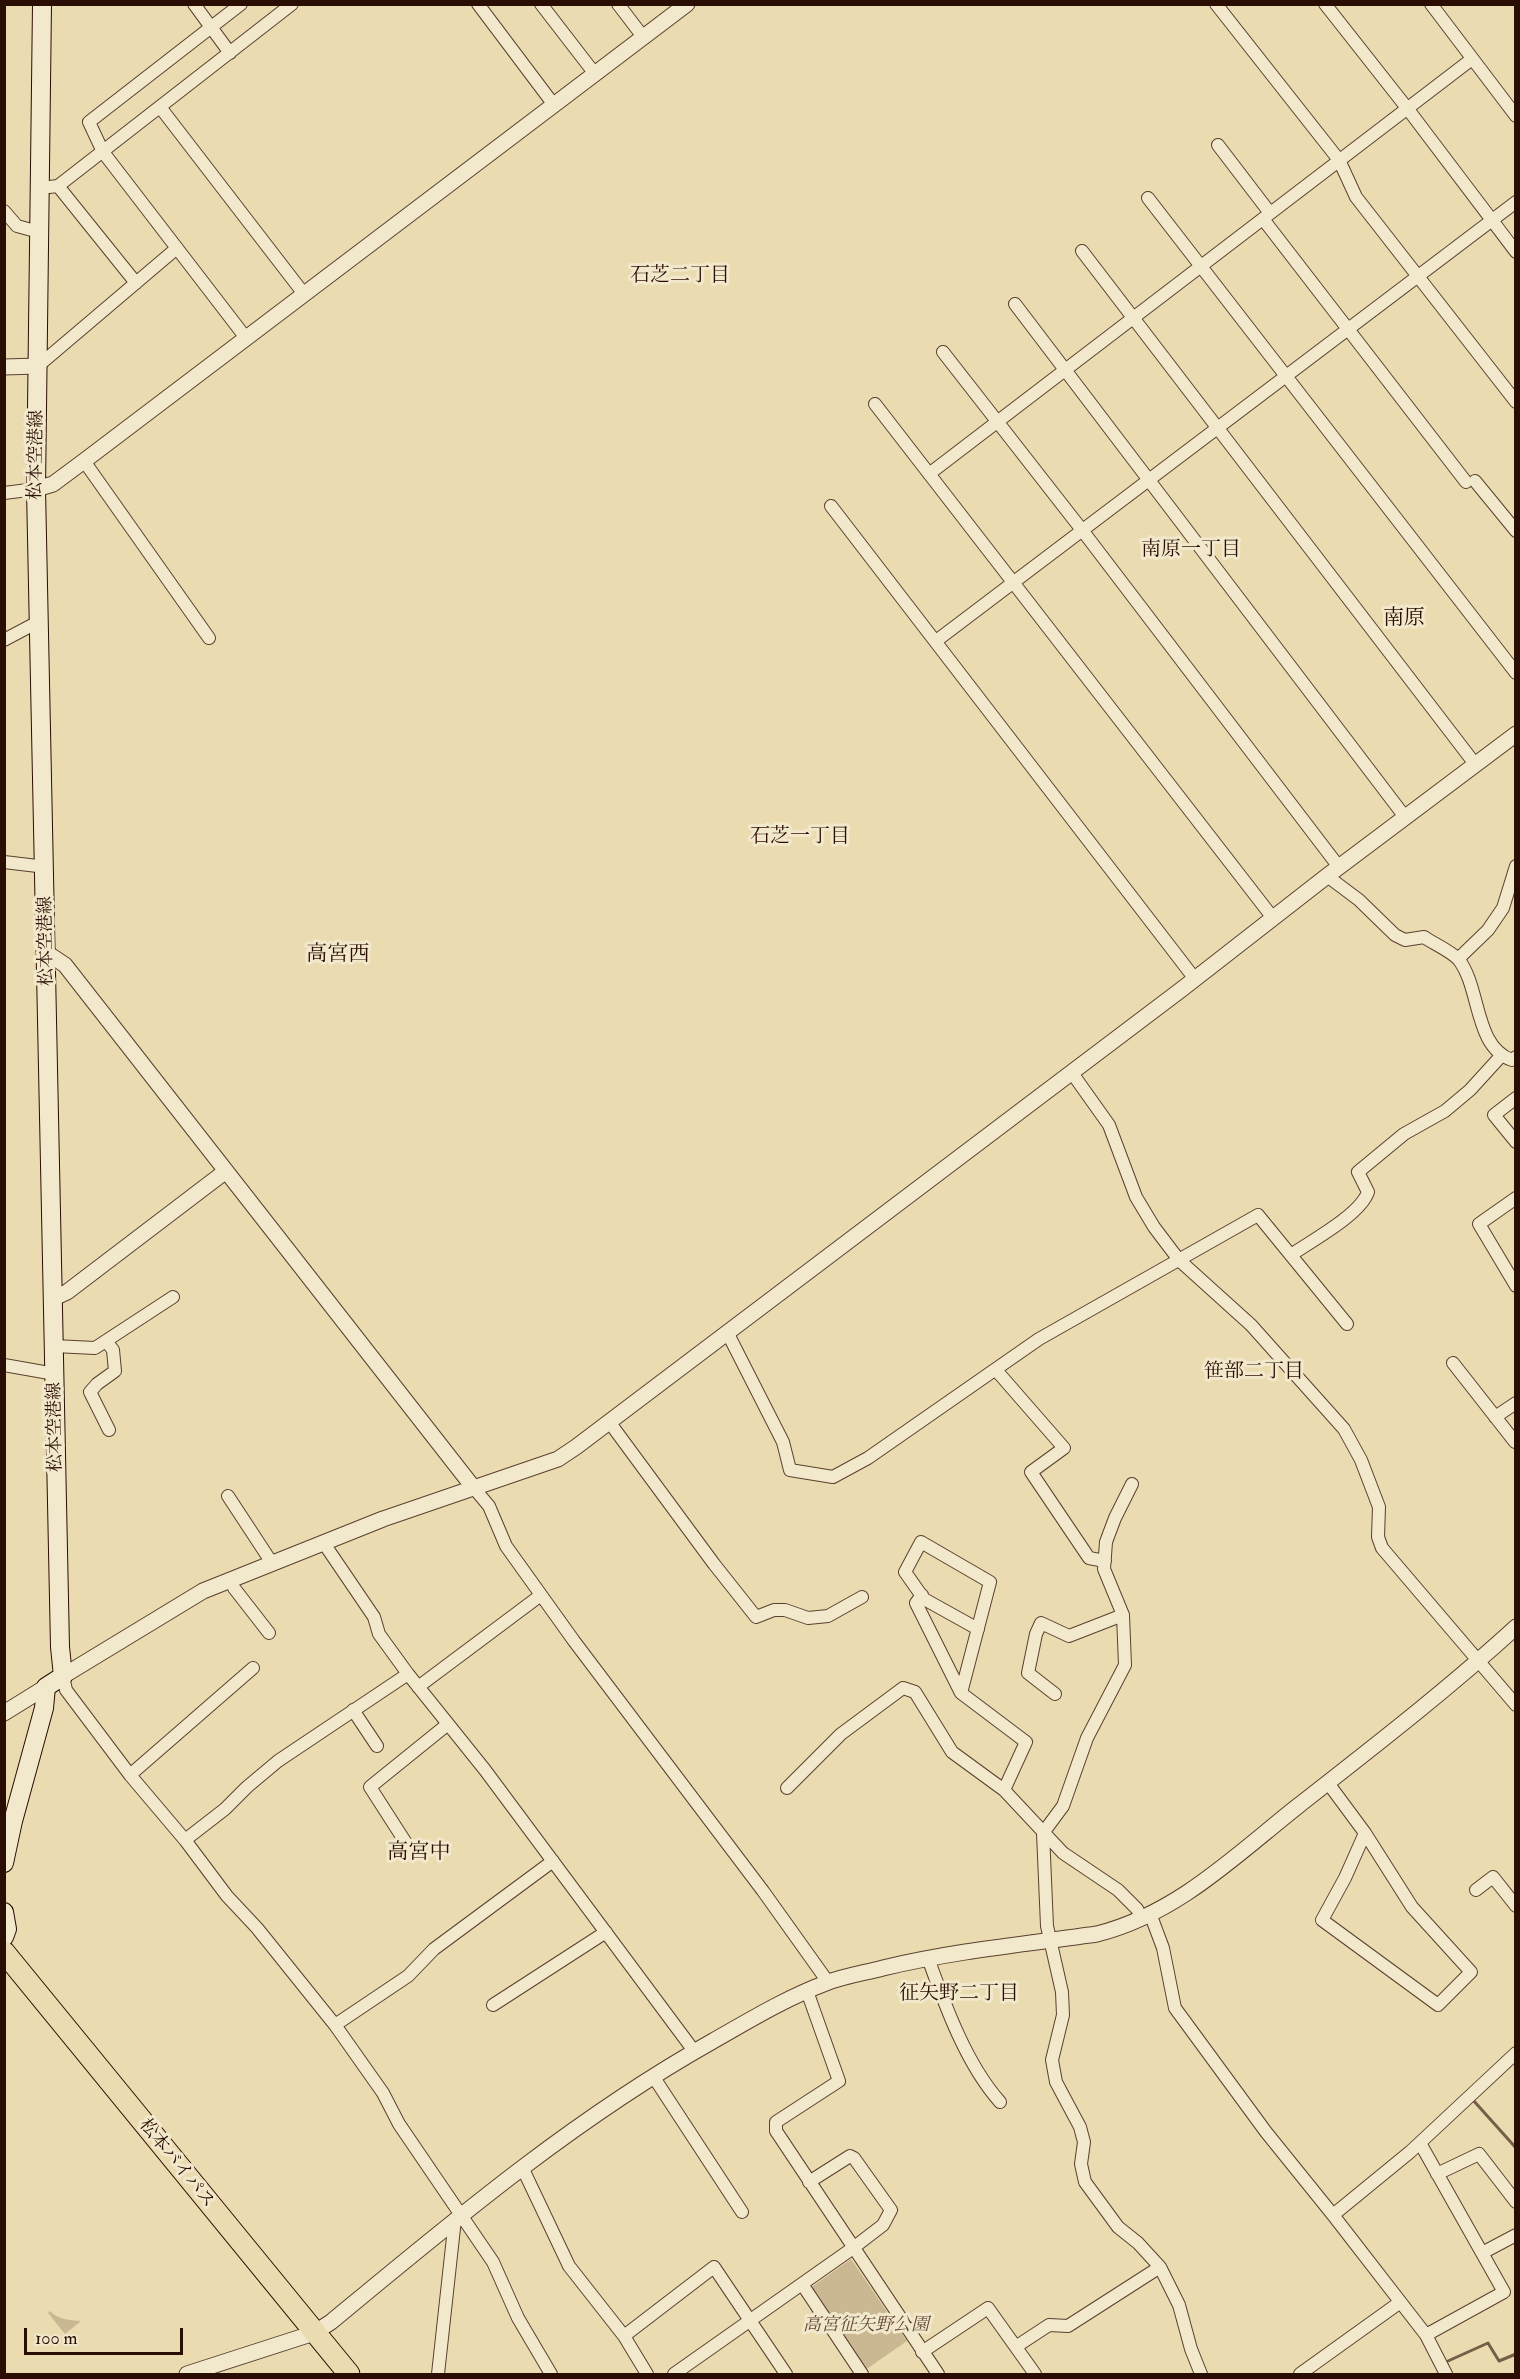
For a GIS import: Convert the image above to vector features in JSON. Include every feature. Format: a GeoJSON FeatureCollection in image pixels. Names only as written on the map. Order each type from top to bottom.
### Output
{"type":"FeatureCollection","features":[{"type":"Feature","properties":{"kind":"highway","name":"松本バイパス"},"geometry":{"type":"LineString","coordinates":[[4,1952],[349,2374]]}},
{"type":"Feature","properties":{"kind":"main road","name":"松本空港線"},"geometry":{"type":"LineString","coordinates":[[42,4],[49,187],[39,232],[36,489],[46,867],[60,1647],[63,1676]]}},
{"type":"Feature","properties":{"kind":"main road"},"geometry":{"type":"LineString","coordinates":[[4,1863],[44,1708],[46,1687],[63,1676]]}},
{"type":"Feature","properties":{"kind":"main road"},"geometry":{"type":"LineString","coordinates":[[4,1912],[7,1929],[4,1937]]}},
{"type":"Feature","properties":{"kind":"street"},"geometry":{"type":"LineString","coordinates":[[194,4],[230,53]]}},
{"type":"Feature","properties":{"kind":"street"},"geometry":{"type":"LineString","coordinates":[[241,4],[89,122],[103,152],[246,338]]}},
{"type":"Feature","properties":{"kind":"street"},"geometry":{"type":"LineString","coordinates":[[136,283],[49,187],[103,152],[292,4]]}},
{"type":"Feature","properties":{"kind":"street"},"geometry":{"type":"LineString","coordinates":[[477,4],[554,105]]}},
{"type":"Feature","properties":{"kind":"street"},"geometry":{"type":"LineString","coordinates":[[541,4],[595,74]]}},
{"type":"Feature","properties":{"kind":"street"},"geometry":{"type":"LineString","coordinates":[[618,4],[644,38]]}},
{"type":"Feature","properties":{"kind":"street"},"geometry":{"type":"LineString","coordinates":[[4,493],[36,489],[53,484],[687,4]]}},
{"type":"Feature","properties":{"kind":"street"},"geometry":{"type":"LineString","coordinates":[[1216,4],[1339,160],[1356,197],[1419,275],[1515,402]]}},
{"type":"Feature","properties":{"kind":"street"},"geometry":{"type":"LineString","coordinates":[[1431,4],[1515,116]]}},
{"type":"Feature","properties":{"kind":"street"},"geometry":{"type":"LineString","coordinates":[[1326,5],[1515,252]]}},
{"type":"Feature","properties":{"kind":"street"},"geometry":{"type":"LineString","coordinates":[[929,474],[1472,59]]}},
{"type":"Feature","properties":{"kind":"street"},"geometry":{"type":"LineString","coordinates":[[160,107],[304,294]]}},
{"type":"Feature","properties":{"kind":"street"},"geometry":{"type":"LineString","coordinates":[[1218,145],[1347,329],[1470,481],[1515,531]]}},
{"type":"Feature","properties":{"kind":"street"},"geometry":{"type":"LineString","coordinates":[[1148,198],[1515,674]]}},
{"type":"Feature","properties":{"kind":"street"},"geometry":{"type":"LineString","coordinates":[[936,641],[1515,202]]}},
{"type":"Feature","properties":{"kind":"street"},"geometry":{"type":"LineString","coordinates":[[4,211],[17,226],[39,232]]}},
{"type":"Feature","properties":{"kind":"street"},"geometry":{"type":"LineString","coordinates":[[4,367],[38,366],[177,248]]}},
{"type":"Feature","properties":{"kind":"street"},"geometry":{"type":"LineString","coordinates":[[1082,251],[1475,764]]}},
{"type":"Feature","properties":{"kind":"street"},"geometry":{"type":"LineString","coordinates":[[1015,304],[1150,478],[1405,817]]}},
{"type":"Feature","properties":{"kind":"street"},"geometry":{"type":"LineString","coordinates":[[943,352],[996,423],[1082,530],[1333,871],[1395,935],[1405,940],[1424,937],[1458,959],[1472,984],[1482,1029],[1511,1059],[1445,1111],[1404,1134],[1358,1172],[1368,1192],[1365,1199],[1354,1211],[1291,1255]]}},
{"type":"Feature","properties":{"kind":"street"},"geometry":{"type":"LineString","coordinates":[[875,404],[1273,918]]}},
{"type":"Feature","properties":{"kind":"street"},"geometry":{"type":"LineString","coordinates":[[84,461],[209,638]]}},
{"type":"Feature","properties":{"kind":"street"},"geometry":{"type":"LineString","coordinates":[[831,506],[1195,979]]}},
{"type":"Feature","properties":{"kind":"street"},"geometry":{"type":"LineString","coordinates":[[4,640],[38,622]]}},
{"type":"Feature","properties":{"kind":"street"},"geometry":{"type":"LineString","coordinates":[[551,2374],[518,2318],[493,2262],[458,2217],[399,2124],[383,2093],[335,2025],[257,1928],[227,1896],[185,1840],[130,1774],[66,1690],[63,1676],[203,1591],[323,1542],[473,1487],[558,1459],[609,1423],[1515,734]]}},
{"type":"Feature","properties":{"kind":"street"},"geometry":{"type":"LineString","coordinates":[[4,862],[46,867]]}},
{"type":"Feature","properties":{"kind":"street"},"geometry":{"type":"LineString","coordinates":[[1458,959],[1488,930],[1503,908],[1515,866]]}},
{"type":"Feature","properties":{"kind":"street"},"geometry":{"type":"LineString","coordinates":[[47,953],[65,965],[489,1506],[506,1546],[828,1982]]}},
{"type":"Feature","properties":{"kind":"street"},"geometry":{"type":"LineString","coordinates":[[1072,1072],[1109,1125],[1136,1197],[1154,1227],[1179,1260],[1251,1325],[1344,1429],[1361,1460],[1379,1507],[1378,1537],[1382,1548],[1515,1705]]}},
{"type":"Feature","properties":{"kind":"street"},"geometry":{"type":"LineString","coordinates":[[1515,1098],[1494,1115],[1515,1142]]}},
{"type":"Feature","properties":{"kind":"street"},"geometry":{"type":"LineString","coordinates":[[54,1298],[67,1292],[226,1171]]}},
{"type":"Feature","properties":{"kind":"street"},"geometry":{"type":"LineString","coordinates":[[1515,1198],[1479,1224],[1512,1269],[1515,1286]]}},
{"type":"Feature","properties":{"kind":"street"},"geometry":{"type":"LineString","coordinates":[[727,1332],[783,1442],[790,1470],[833,1477],[868,1458],[1040,1340],[1258,1215],[1347,1324]]}},
{"type":"Feature","properties":{"kind":"street"},"geometry":{"type":"LineString","coordinates":[[54,1346],[95,1348],[173,1297]]}},
{"type":"Feature","properties":{"kind":"street"},"geometry":{"type":"LineString","coordinates":[[106,1341],[113,1350],[116,1371],[97,1384],[90,1392],[109,1430]]}},
{"type":"Feature","properties":{"kind":"street"},"geometry":{"type":"LineString","coordinates":[[1453,1363],[1515,1442]]}},
{"type":"Feature","properties":{"kind":"street"},"geometry":{"type":"LineString","coordinates":[[4,1365],[55,1374]]}},
{"type":"Feature","properties":{"kind":"street"},"geometry":{"type":"LineString","coordinates":[[996,1370],[1064,1448],[1031,1472],[1089,1558],[1105,1561]]}},
{"type":"Feature","properties":{"kind":"street"},"geometry":{"type":"LineString","coordinates":[[1495,1417],[1515,1402]]}},
{"type":"Feature","properties":{"kind":"street"},"geometry":{"type":"LineString","coordinates":[[609,1423],[756,1617],[774,1610],[785,1610],[808,1618],[828,1616],[862,1597]]}},
{"type":"Feature","properties":{"kind":"street"},"geometry":{"type":"LineString","coordinates":[[1132,1484],[1106,1542],[1104,1569],[1124,1615],[1125,1665],[1087,1738],[1062,1806],[1043,1833],[1047,1926],[1062,1992],[1063,2015],[1052,2060],[1056,2082],[1080,2127],[1084,2142],[1081,2164],[1085,2182],[1119,2227],[1138,2242],[1160,2267],[1179,2306],[1191,2349],[1202,2374]]}},
{"type":"Feature","properties":{"kind":"street"},"geometry":{"type":"LineString","coordinates":[[228,1496],[272,1563]]}},
{"type":"Feature","properties":{"kind":"street"},"geometry":{"type":"LineString","coordinates":[[323,1542],[374,1617],[379,1634],[408,1674],[553,1861],[694,2051]]}},
{"type":"Feature","properties":{"kind":"street"},"geometry":{"type":"LineString","coordinates":[[961,1693],[978,1629],[990,1582],[921,1542],[905,1572],[924,1599],[978,1629]]}},
{"type":"Feature","properties":{"kind":"street"},"geometry":{"type":"LineString","coordinates":[[234,1588],[269,1633]]}},
{"type":"Feature","properties":{"kind":"street"},"geometry":{"type":"LineString","coordinates":[[418,1687],[541,1594]]}},
{"type":"Feature","properties":{"kind":"street"},"geometry":{"type":"LineString","coordinates":[[922,1595],[916,1603],[961,1693],[1026,1742],[1005,1790]]}},
{"type":"Feature","properties":{"kind":"street"},"geometry":{"type":"LineString","coordinates":[[1055,1694],[1028,1673],[1036,1634],[1041,1623],[1069,1636],[1124,1615]]}},
{"type":"Feature","properties":{"kind":"street"},"geometry":{"type":"LineString","coordinates":[[187,2374],[314,2332],[331,2322],[458,2217],[605,2107],[694,2051],[770,2008],[828,1982],[928,1958],[1097,1934],[1124,1927],[1147,1917],[1195,1888],[1478,1661],[1515,1627]]}},
{"type":"Feature","properties":{"kind":"street"},"geometry":{"type":"LineString","coordinates":[[130,1774],[253,1668]]}},
{"type":"Feature","properties":{"kind":"street"},"geometry":{"type":"LineString","coordinates":[[185,1840],[225,1809],[278,1761],[408,1674]]}},
{"type":"Feature","properties":{"kind":"street"},"geometry":{"type":"LineString","coordinates":[[4,1713],[46,1687]]}},
{"type":"Feature","properties":{"kind":"street"},"geometry":{"type":"LineString","coordinates":[[787,1788],[841,1734],[903,1688],[915,1692],[952,1752],[1005,1790],[1063,1853],[1118,1890],[1147,1917],[1163,1948],[1175,2008],[1266,2132],[1426,2335],[1446,2374]]}},
{"type":"Feature","properties":{"kind":"street"},"geometry":{"type":"LineString","coordinates":[[353,1710],[377,1746]]}},
{"type":"Feature","properties":{"kind":"street"},"geometry":{"type":"LineString","coordinates":[[406,1843],[370,1787],[448,1725]]}},
{"type":"Feature","properties":{"kind":"street"},"geometry":{"type":"LineString","coordinates":[[1328,1783],[1365,1833],[1412,1907],[1471,1972],[1438,2005],[1322,1920],[1345,1878],[1365,1833]]}},
{"type":"Feature","properties":{"kind":"street"},"geometry":{"type":"LineString","coordinates":[[335,2025],[408,1977],[434,1949],[553,1861]]}},
{"type":"Feature","properties":{"kind":"street"},"geometry":{"type":"LineString","coordinates":[[1476,1890],[1493,1877],[1515,1906]]}},
{"type":"Feature","properties":{"kind":"street"},"geometry":{"type":"LineString","coordinates":[[494,2005],[606,1932]]}},
{"type":"Feature","properties":{"kind":"street"},"geometry":{"type":"LineString","coordinates":[[928,1958],[945,2004],[965,2047],[989,2090],[1000,2102]]}},
{"type":"Feature","properties":{"kind":"street"},"geometry":{"type":"LineString","coordinates":[[807,1991],[839,2081],[776,2122],[776,2131],[921,2352],[938,2374]]}},
{"type":"Feature","properties":{"kind":"street"},"geometry":{"type":"LineString","coordinates":[[1333,2215],[1420,2143],[1515,2053]]}},
{"type":"Feature","properties":{"kind":"street"},"geometry":{"type":"LineString","coordinates":[[653,2076],[742,2212]]}},
{"type":"Feature","properties":{"kind":"street"},"geometry":{"type":"LineString","coordinates":[[1420,2143],[1504,2292],[1426,2335]]}},
{"type":"Feature","properties":{"kind":"street"},"geometry":{"type":"LineString","coordinates":[[1437,2174],[1479,2154],[1515,2202]]}},
{"type":"Feature","properties":{"kind":"street"},"geometry":{"type":"LineString","coordinates":[[674,2374],[853,2248],[883,2225],[891,2210],[854,2158],[850,2156],[809,2182]]}},
{"type":"Feature","properties":{"kind":"street"},"geometry":{"type":"LineString","coordinates":[[522,2167],[569,2266],[624,2336],[647,2374]]}},
{"type":"Feature","properties":{"kind":"street"},"geometry":{"type":"LineString","coordinates":[[438,2374],[458,2217]]}},
{"type":"Feature","properties":{"kind":"street"},"geometry":{"type":"LineString","coordinates":[[1482,2253],[1515,2235]]}},
{"type":"Feature","properties":{"kind":"street"},"geometry":{"type":"LineString","coordinates":[[624,2336],[714,2266],[786,2374]]}},
{"type":"Feature","properties":{"kind":"street"},"geometry":{"type":"LineString","coordinates":[[1017,2346],[1049,2325],[1068,2326],[1160,2267]]}},
{"type":"Feature","properties":{"kind":"street"},"geometry":{"type":"LineString","coordinates":[[802,2284],[862,2374]]}},
{"type":"Feature","properties":{"kind":"street"},"geometry":{"type":"LineString","coordinates":[[1300,2374],[1399,2303]]}},
{"type":"Feature","properties":{"kind":"street"},"geometry":{"type":"LineString","coordinates":[[921,2352],[988,2308],[1035,2374]]}},
{"type":"Feature","properties":{"kind":"green space","name":"高宮征矢野公園"},"geometry":{"type":"Polygon","coordinates":[[[851,2259],[907,2341],[865,2370],[809,2289],[851,2259]]]}},
{"type":"Feature","properties":{"kind":"green space"},"geometry":{"type":"Polygon","coordinates":[[[50,2311],[61,2318],[81,2321],[65,2334],[48,2313],[50,2311]]]}},
{"type":"Feature","properties":{"kind":"waterway"},"geometry":{"type":"LineString","coordinates":[[1473,2100],[1516,2148]]}},
{"type":"Feature","properties":{"kind":"waterway"},"geometry":{"type":"LineString","coordinates":[[1448,2361],[1488,2343],[1499,2361],[1516,2354]]}},
{"type":"Feature","properties":{"kind":"district","name":"石芝二丁目"},"geometry":{"type":"Point","coordinates":[680,277]}},
{"type":"Feature","properties":{"kind":"district","name":"南原一丁目"},"geometry":{"type":"Point","coordinates":[1191,551]}},
{"type":"Feature","properties":{"kind":"district","name":"南原"},"geometry":{"type":"Point","coordinates":[1404,619]}},
{"type":"Feature","properties":{"kind":"district","name":"石芝一丁目"},"geometry":{"type":"Point","coordinates":[800,838]}},
{"type":"Feature","properties":{"kind":"district","name":"高宮西"},"geometry":{"type":"Point","coordinates":[338,955]}},
{"type":"Feature","properties":{"kind":"district","name":"笹部二丁目"},"geometry":{"type":"Point","coordinates":[1254,1373]}},
{"type":"Feature","properties":{"kind":"district","name":"高宮中"},"geometry":{"type":"Point","coordinates":[419,1853]}},
{"type":"Feature","properties":{"kind":"district","name":"征矢野二丁目"},"geometry":{"type":"Point","coordinates":[959,1995]}}]}
